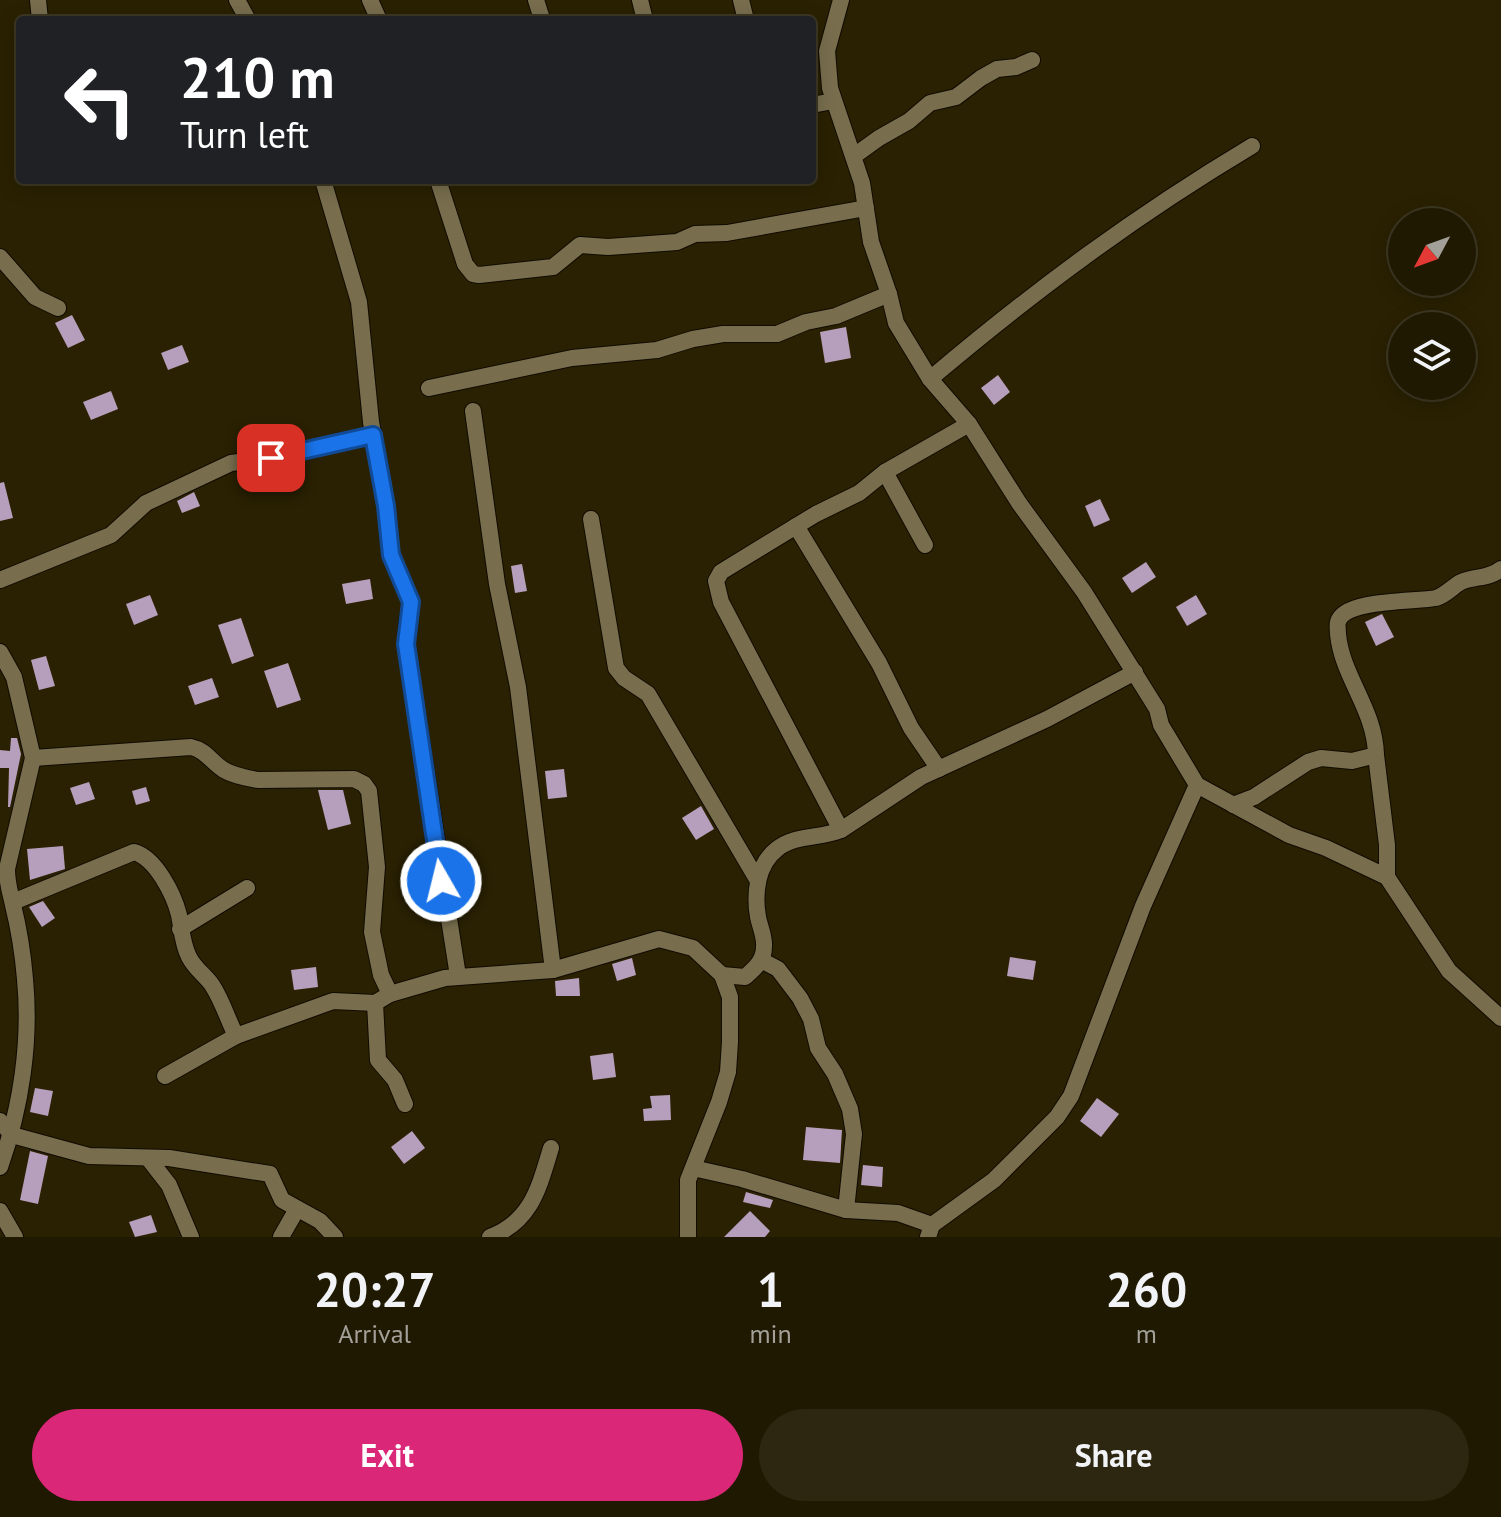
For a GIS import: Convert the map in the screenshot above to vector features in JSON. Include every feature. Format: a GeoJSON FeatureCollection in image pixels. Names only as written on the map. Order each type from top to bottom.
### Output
{"type":"FeatureCollection","features":[{"type":"Feature","properties":{"kind":"street"},"geometry":{"type":"LineString","coordinates":[[841,0],[827,51],[833,101],[854,156],[871,242],[896,323],[930,379],[969,424],[1019,503],[1084,592],[1157,709],[1161,725],[1197,785],[1289,835],[1326,848],[1387,877],[1449,971],[1501,1018]]}},
{"type":"Feature","properties":{"kind":"street"},"geometry":{"type":"LineString","coordinates":[[854,156],[909,121],[930,103],[956,97],[997,69],[1016,67],[1032,60]]}},
{"type":"Feature","properties":{"kind":"street"},"geometry":{"type":"LineString","coordinates":[[816,104],[833,101]]}},
{"type":"Feature","properties":{"kind":"street"},"geometry":{"type":"LineString","coordinates":[[930,379],[1022,302],[1097,246],[1171,194],[1252,146]]}},
{"type":"Feature","properties":{"kind":"street"},"geometry":{"type":"LineString","coordinates":[[324,184],[359,302],[373,435],[391,555],[411,602],[406,644],[458,976]]}},
{"type":"Feature","properties":{"kind":"street"},"geometry":{"type":"LineString","coordinates":[[439,184],[465,264],[473,274],[479,275],[553,267],[580,245],[608,247],[677,242],[695,234],[727,233],[866,208]]}},
{"type":"Feature","properties":{"kind":"street"},"geometry":{"type":"LineString","coordinates":[[0,257],[35,297],[58,308]]}},
{"type":"Feature","properties":{"kind":"street"},"geometry":{"type":"LineString","coordinates":[[429,388],[572,358],[657,350],[723,334],[777,334],[806,322],[836,316],[889,294]]}},
{"type":"Feature","properties":{"kind":"street"},"geometry":{"type":"LineString","coordinates":[[473,411],[497,584],[518,687],[553,970]]}},
{"type":"Feature","properties":{"kind":"street"},"geometry":{"type":"LineString","coordinates":[[841,830],[721,602],[716,581],[721,572],[796,526],[859,493],[885,472],[969,424]]}},
{"type":"Feature","properties":{"kind":"street"},"geometry":{"type":"LineString","coordinates":[[0,580],[111,535],[146,503],[231,463],[271,458],[373,435]]}},
{"type":"Feature","properties":{"kind":"street"},"geometry":{"type":"LineString","coordinates":[[885,472],[925,545]]}},
{"type":"Feature","properties":{"kind":"street"},"geometry":{"type":"LineString","coordinates":[[591,519],[616,668],[624,678],[648,694],[758,881]]}},
{"type":"Feature","properties":{"kind":"street"},"geometry":{"type":"LineString","coordinates":[[796,526],[879,663],[911,728],[939,769]]}},
{"type":"Feature","properties":{"kind":"street"},"geometry":{"type":"LineString","coordinates":[[1387,877],[1387,845],[1374,729],[1348,669],[1338,638],[1338,622],[1352,609],[1438,597],[1457,584],[1483,578],[1501,569]]}},
{"type":"Feature","properties":{"kind":"street"},"geometry":{"type":"LineString","coordinates":[[0,652],[14,677],[33,758],[7,869],[7,888],[13,902],[25,977],[27,1019],[26,1047],[12,1135],[0,1167]]}},
{"type":"Feature","properties":{"kind":"street"},"geometry":{"type":"LineString","coordinates":[[730,997],[761,960],[765,946],[757,908],[758,881],[765,862],[777,849],[792,841],[841,830],[921,777],[1047,719],[1135,672]]}},
{"type":"Feature","properties":{"kind":"street"},"geometry":{"type":"LineString","coordinates":[[33,758],[191,747],[204,752],[225,771],[244,778],[354,779],[364,784],[369,791],[376,853],[373,942],[381,975],[390,994]]}},
{"type":"Feature","properties":{"kind":"street"},"geometry":{"type":"LineString","coordinates":[[1233,805],[1284,780],[1308,762],[1321,758],[1352,761],[1376,755]]}},
{"type":"Feature","properties":{"kind":"street"},"geometry":{"type":"LineString","coordinates":[[693,1168],[846,1210],[906,1215],[930,1231],[997,1177],[1057,1117],[1071,1096],[1143,906],[1197,785]]}},
{"type":"Feature","properties":{"kind":"street"},"geometry":{"type":"LineString","coordinates":[[13,902],[134,852],[142,854],[150,861],[174,900],[189,957],[212,985],[236,1036]]}},
{"type":"Feature","properties":{"kind":"street"},"geometry":{"type":"LineString","coordinates":[[180,929],[247,888]]}},
{"type":"Feature","properties":{"kind":"street"},"geometry":{"type":"LineString","coordinates":[[165,1076],[236,1036],[333,1001],[375,1003],[419,984],[458,976],[502,976],[553,970],[659,939],[693,948],[722,975],[730,997],[728,1072],[688,1180],[688,1237]]}},
{"type":"Feature","properties":{"kind":"street"},"geometry":{"type":"LineString","coordinates":[[761,960],[778,969],[800,998],[811,1019],[818,1048],[835,1074],[850,1109],[854,1134],[846,1210]]}},
{"type":"Feature","properties":{"kind":"street"},"geometry":{"type":"LineString","coordinates":[[722,975],[745,977]]}},
{"type":"Feature","properties":{"kind":"street"},"geometry":{"type":"LineString","coordinates":[[375,1003],[378,1060],[395,1080],[405,1104]]}},
{"type":"Feature","properties":{"kind":"street"},"geometry":{"type":"LineString","coordinates":[[0,1121],[12,1135],[89,1156],[197,1161],[270,1174],[282,1200],[320,1221],[335,1237]]}},
{"type":"Feature","properties":{"kind":"street"},"geometry":{"type":"LineString","coordinates":[[496,1235],[527,1211],[539,1192],[551,1148]]}},
{"type":"Feature","properties":{"kind":"street"},"geometry":{"type":"LineString","coordinates":[[148,1158],[173,1193],[191,1237]]}},
{"type":"Feature","properties":{"kind":"street"},"geometry":{"type":"LineString","coordinates":[[281,1237],[297,1209]]}},
{"type":"Feature","properties":{"kind":"street"},"geometry":{"type":"LineString","coordinates":[[0,1211],[15,1237]]}},
{"type":"Feature","properties":{"kind":"street"},"geometry":{"type":"LineString","coordinates":[[496,1235],[520,1233],[524,1237]]}},
{"type":"Feature","properties":{"kind":"building"},"geometry":{"type":"Polygon","coordinates":[[[72,315],[85,340],[68,348],[55,323],[72,315]]]}},
{"type":"Feature","properties":{"kind":"building"},"geometry":{"type":"Polygon","coordinates":[[[846,327],[851,358],[825,363],[820,332],[846,327]]]}},
{"type":"Feature","properties":{"kind":"building"},"geometry":{"type":"Polygon","coordinates":[[[182,345],[189,362],[168,370],[161,353],[182,345]]]}},
{"type":"Feature","properties":{"kind":"building"},"geometry":{"type":"Polygon","coordinates":[[[998,375],[1010,392],[994,405],[981,388],[998,375]]]}},
{"type":"Feature","properties":{"kind":"building"},"geometry":{"type":"Polygon","coordinates":[[[111,391],[118,409],[91,420],[83,402],[111,391]]]}},
{"type":"Feature","properties":{"kind":"building"},"geometry":{"type":"Polygon","coordinates":[[[4,482],[13,518],[0,521],[0,483],[4,482]]]}},
{"type":"Feature","properties":{"kind":"building"},"geometry":{"type":"Polygon","coordinates":[[[194,492],[200,506],[182,513],[177,501],[194,492]]]}},
{"type":"Feature","properties":{"kind":"building"},"geometry":{"type":"Polygon","coordinates":[[[1100,499],[1110,520],[1094,527],[1085,506],[1100,499]]]}},
{"type":"Feature","properties":{"kind":"building"},"geometry":{"type":"Polygon","coordinates":[[[1146,562],[1156,577],[1132,593],[1122,578],[1146,562]]]}},
{"type":"Feature","properties":{"kind":"building"},"geometry":{"type":"Polygon","coordinates":[[[522,564],[527,591],[515,593],[511,566],[522,564]]]}},
{"type":"Feature","properties":{"kind":"building"},"geometry":{"type":"Polygon","coordinates":[[[370,579],[373,599],[346,604],[342,584],[370,579]]]}},
{"type":"Feature","properties":{"kind":"building"},"geometry":{"type":"Polygon","coordinates":[[[150,595],[158,615],[134,625],[126,604],[150,595]]]}},
{"type":"Feature","properties":{"kind":"building"},"geometry":{"type":"Polygon","coordinates":[[[1196,595],[1207,614],[1187,626],[1176,607],[1196,595]]]}},
{"type":"Feature","properties":{"kind":"building"},"geometry":{"type":"Polygon","coordinates":[[[1382,614],[1394,637],[1376,646],[1365,622],[1382,614]]]}},
{"type":"Feature","properties":{"kind":"building"},"geometry":{"type":"Polygon","coordinates":[[[241,618],[254,656],[232,664],[218,625],[241,618]]]}},
{"type":"Feature","properties":{"kind":"building"},"geometry":{"type":"Polygon","coordinates":[[[46,656],[55,686],[39,690],[31,660],[46,656]]]}},
{"type":"Feature","properties":{"kind":"building"},"geometry":{"type":"Polygon","coordinates":[[[288,663],[301,700],[277,708],[264,671],[288,663]]]}},
{"type":"Feature","properties":{"kind":"building"},"geometry":{"type":"Polygon","coordinates":[[[212,678],[219,697],[195,705],[188,686],[212,678]]]}},
{"type":"Feature","properties":{"kind":"building"},"geometry":{"type":"Polygon","coordinates":[[[11,738],[17,738],[21,754],[8,807],[9,768],[0,768],[0,750],[10,751],[11,738]]]}},
{"type":"Feature","properties":{"kind":"building"},"geometry":{"type":"Polygon","coordinates":[[[564,769],[567,797],[548,799],[545,771],[564,769]]]}},
{"type":"Feature","properties":{"kind":"building"},"geometry":{"type":"Polygon","coordinates":[[[89,782],[95,799],[76,805],[70,788],[89,782]]]}},
{"type":"Feature","properties":{"kind":"building"},"geometry":{"type":"Polygon","coordinates":[[[146,787],[150,801],[136,805],[132,791],[146,787]]]}},
{"type":"Feature","properties":{"kind":"building"},"geometry":{"type":"Polygon","coordinates":[[[318,790],[343,790],[351,824],[328,830],[318,790]]]}},
{"type":"Feature","properties":{"kind":"building"},"geometry":{"type":"Polygon","coordinates":[[[701,806],[714,829],[696,840],[682,818],[701,806]]]}},
{"type":"Feature","properties":{"kind":"building"},"geometry":{"type":"Polygon","coordinates":[[[63,846],[65,869],[30,880],[27,849],[63,846]]]}},
{"type":"Feature","properties":{"kind":"building"},"geometry":{"type":"Polygon","coordinates":[[[43,901],[55,918],[42,927],[29,907],[43,901]]]}},
{"type":"Feature","properties":{"kind":"building"},"geometry":{"type":"Polygon","coordinates":[[[1010,957],[1036,961],[1033,980],[1007,976],[1010,957]]]}},
{"type":"Feature","properties":{"kind":"building"},"geometry":{"type":"Polygon","coordinates":[[[632,958],[636,975],[617,981],[612,964],[632,958]]]}},
{"type":"Feature","properties":{"kind":"building"},"geometry":{"type":"Polygon","coordinates":[[[316,967],[318,987],[294,990],[291,970],[316,967]]]}},
{"type":"Feature","properties":{"kind":"building"},"geometry":{"type":"Polygon","coordinates":[[[579,978],[580,996],[556,996],[555,981],[579,978]]]}},
{"type":"Feature","properties":{"kind":"building"},"geometry":{"type":"Polygon","coordinates":[[[613,1053],[616,1077],[593,1080],[590,1056],[613,1053]]]}},
{"type":"Feature","properties":{"kind":"building"},"geometry":{"type":"Polygon","coordinates":[[[35,1088],[53,1091],[48,1116],[30,1112],[35,1088]]]}},
{"type":"Feature","properties":{"kind":"building"},"geometry":{"type":"Polygon","coordinates":[[[670,1095],[671,1120],[644,1121],[643,1109],[652,1108],[650,1096],[670,1095]]]}},
{"type":"Feature","properties":{"kind":"building"},"geometry":{"type":"Polygon","coordinates":[[[1097,1098],[1119,1114],[1101,1137],[1080,1121],[1097,1098]]]}},
{"type":"Feature","properties":{"kind":"building"},"geometry":{"type":"Polygon","coordinates":[[[806,1127],[842,1130],[840,1163],[803,1160],[806,1127]]]}},
{"type":"Feature","properties":{"kind":"building"},"geometry":{"type":"Polygon","coordinates":[[[412,1131],[425,1148],[404,1164],[391,1147],[412,1131]]]}},
{"type":"Feature","properties":{"kind":"building"},"geometry":{"type":"Polygon","coordinates":[[[30,1151],[48,1156],[38,1204],[20,1200],[30,1151]]]}},
{"type":"Feature","properties":{"kind":"building"},"geometry":{"type":"Polygon","coordinates":[[[863,1165],[883,1167],[882,1187],[861,1185],[863,1165]]]}},
{"type":"Feature","properties":{"kind":"building"},"geometry":{"type":"Polygon","coordinates":[[[746,1192],[773,1200],[770,1208],[743,1202],[746,1192]]]}},
{"type":"Feature","properties":{"kind":"building"},"geometry":{"type":"Polygon","coordinates":[[[750,1211],[770,1231],[765,1237],[724,1237],[750,1211]]]}},
{"type":"Feature","properties":{"kind":"building"},"geometry":{"type":"Polygon","coordinates":[[[151,1215],[157,1232],[135,1237],[129,1222],[151,1215]]]}},
{"type":"Feature","properties":{"kind":"route"},"geometry":{"type":"LineString","coordinates":[[271,458],[373,435],[391,555],[411,602],[406,644],[441,881]]}}]}
